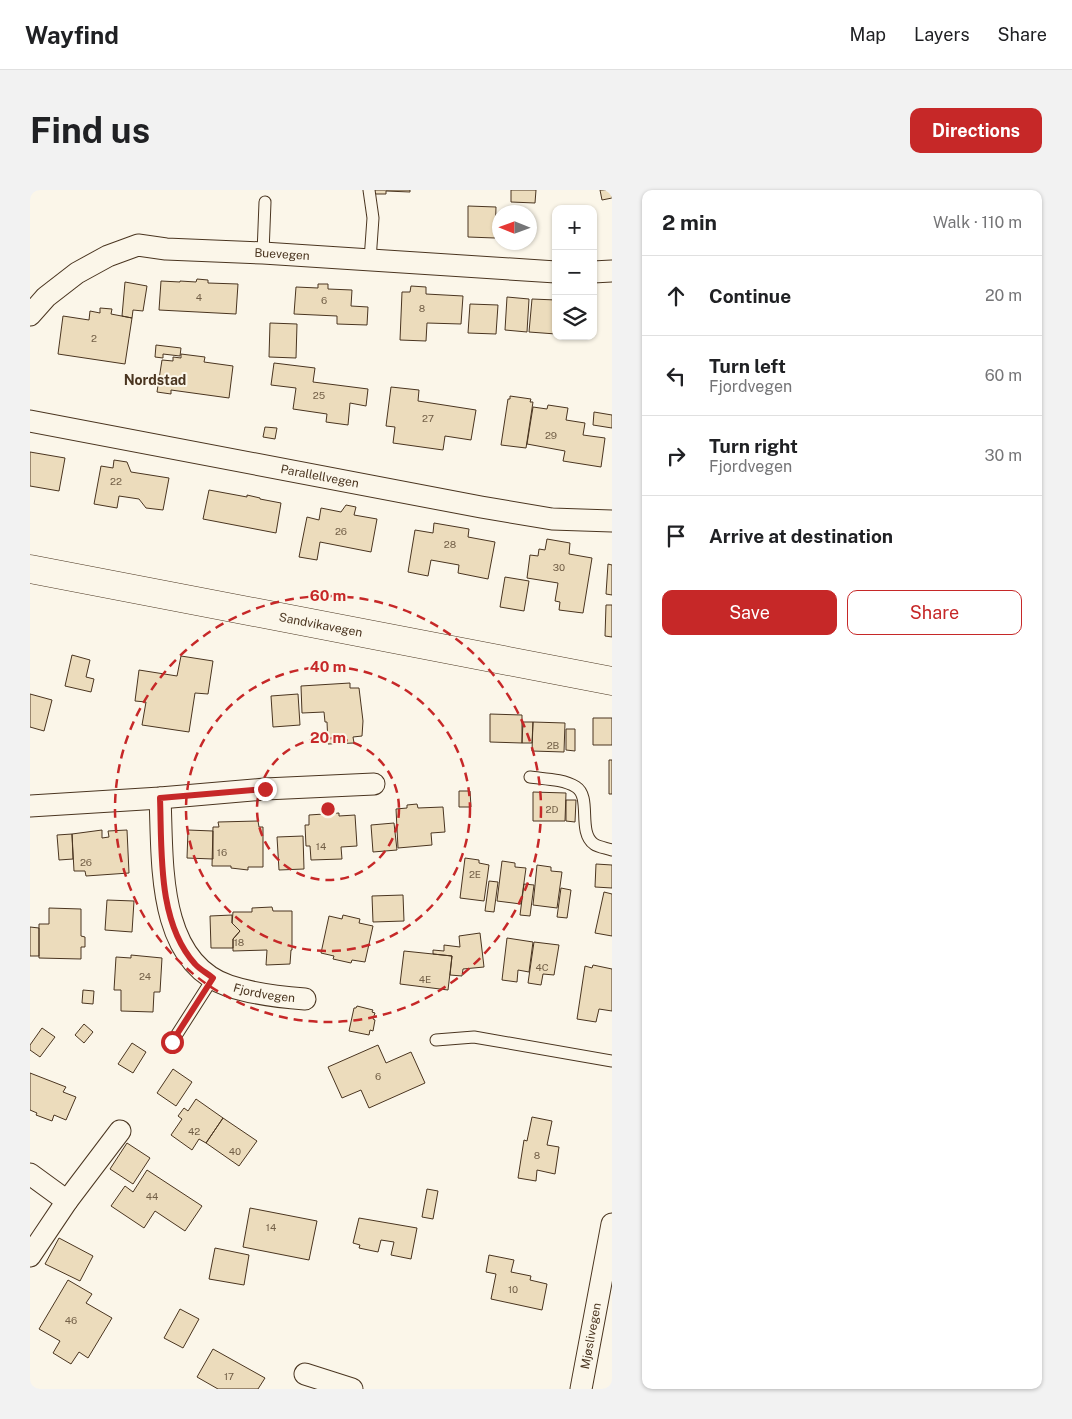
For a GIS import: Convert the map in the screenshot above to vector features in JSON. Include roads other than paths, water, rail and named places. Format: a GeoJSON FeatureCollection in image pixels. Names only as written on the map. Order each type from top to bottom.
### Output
{"type":"FeatureCollection","features":[{"type":"Feature","properties":{"kind":"main road","name":"Sandvikavegen"},"geometry":{"type":"LineString","coordinates":[[30,569],[612,681]]}},
{"type":"Feature","properties":{"kind":"street","name":"Buevegen"},"geometry":{"type":"LineString","coordinates":[[30,314],[46,296],[77,273],[108,256],[138,245],[166,249],[263,253],[552,272]]}},
{"type":"Feature","properties":{"kind":"street"},"geometry":{"type":"LineString","coordinates":[[597,272],[612,271]]}},
{"type":"Feature","properties":{"kind":"street","name":"Parallellvegen"},"geometry":{"type":"LineString","coordinates":[[30,421],[481,507],[552,519],[612,521]]}},
{"type":"Feature","properties":{"kind":"street"},"geometry":{"type":"LineString","coordinates":[[30,806],[265,789],[374,784]]}},
{"type":"Feature","properties":{"kind":"street","name":"Fjordvegen"},"geometry":{"type":"LineString","coordinates":[[160,798],[163,864],[169,913],[176,934],[195,964],[213,978],[228,986],[273,996],[304,999]]}},
{"type":"Feature","properties":{"kind":"street"},"geometry":{"type":"LineString","coordinates":[[30,1256],[67,1201],[120,1132]]}},
{"type":"Feature","properties":{"kind":"street"},"geometry":{"type":"LineString","coordinates":[[30,1174],[67,1201]]}},
{"type":"Feature","properties":{"kind":"street","name":"Mjøslivegen"},"geometry":{"type":"LineString","coordinates":[[581,1389],[612,1224]]}},
{"type":"Feature","properties":{"kind":"street"},"geometry":{"type":"LineString","coordinates":[[306,1374],[352,1389]]}},
{"type":"Feature","properties":{"kind":"lane"},"geometry":{"type":"LineString","coordinates":[[369,190],[373,218],[370,260]]}},
{"type":"Feature","properties":{"kind":"lane"},"geometry":{"type":"LineString","coordinates":[[263,253],[265,202]]}},
{"type":"Feature","properties":{"kind":"lane"},"geometry":{"type":"LineString","coordinates":[[530,777],[566,783],[580,791],[583,798],[588,837],[595,845],[612,850]]}},
{"type":"Feature","properties":{"kind":"lane"},"geometry":{"type":"LineString","coordinates":[[172,1042],[213,978]]}},
{"type":"Feature","properties":{"kind":"lane"},"geometry":{"type":"LineString","coordinates":[[436,1040],[474,1037],[612,1061]]}},
{"type":"Feature","properties":{"kind":"district","name":"Nordstad"},"geometry":{"type":"Point","coordinates":[155,380]}}]}
